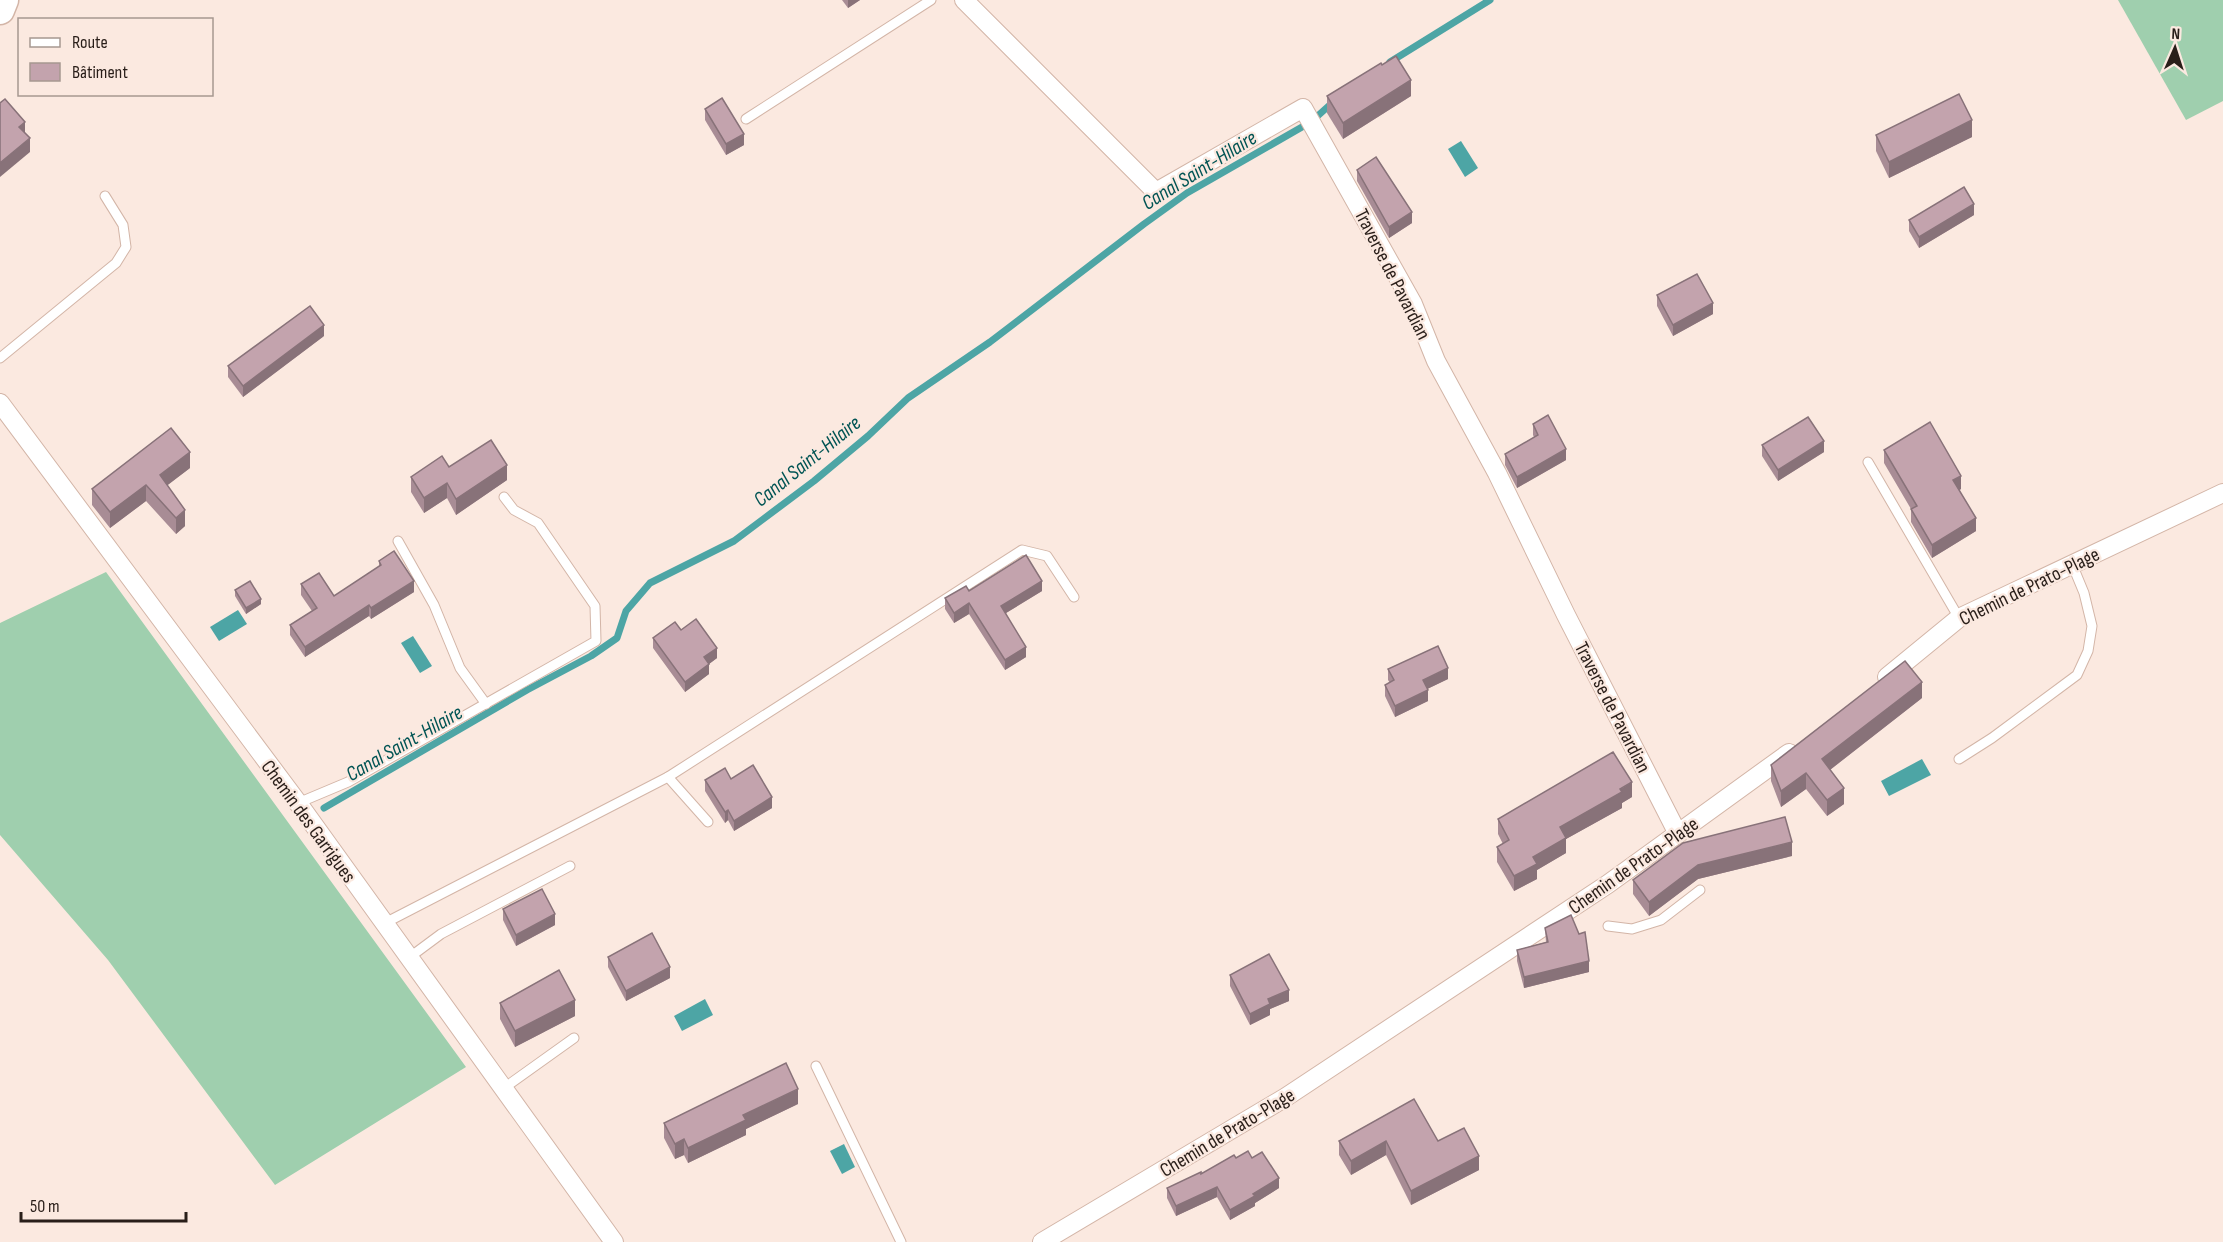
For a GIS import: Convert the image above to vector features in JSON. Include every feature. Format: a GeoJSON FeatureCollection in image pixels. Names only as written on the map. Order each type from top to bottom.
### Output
{"type":"FeatureCollection","features":[{"type":"Feature","properties":{"kind":"main road"},"geometry":{"type":"LineString","coordinates":[[0,10],[3,0]]}},
{"type":"Feature","properties":{"kind":"street","name":"Traverse de Pavardian"},"geometry":{"type":"LineString","coordinates":[[964,0],[1156,192],[1303,108],[1413,304],[1436,361],[1497,472],[1678,834]]}},
{"type":"Feature","properties":{"kind":"street","name":"Chemin des Garrigues"},"geometry":{"type":"LineString","coordinates":[[4,415],[298,803],[614,1242]]}},
{"type":"Feature","properties":{"kind":"street","name":"Chemin de Prato-Plage"},"geometry":{"type":"LineString","coordinates":[[1869,690],[1959,618],[2223,493]]}},
{"type":"Feature","properties":{"kind":"street","name":"Chemin de Prato-Plage"},"geometry":{"type":"LineString","coordinates":[[1042,1242],[1286,1096],[1608,884],[1758,777],[1804,741]]}},
{"type":"Feature","properties":{"kind":"lane"},"geometry":{"type":"LineString","coordinates":[[746,119],[931,0]]}},
{"type":"Feature","properties":{"kind":"lane"},"geometry":{"type":"LineString","coordinates":[[0,358],[116,263],[126,248],[123,225],[105,196]]}},
{"type":"Feature","properties":{"kind":"lane"},"geometry":{"type":"LineString","coordinates":[[1868,462],[1959,618]]}},
{"type":"Feature","properties":{"kind":"lane"},"geometry":{"type":"LineString","coordinates":[[298,803],[348,782],[596,641],[595,606],[538,523],[514,510],[504,497]]}},
{"type":"Feature","properties":{"kind":"lane"},"geometry":{"type":"LineString","coordinates":[[398,541],[434,605],[460,668],[486,704]]}},
{"type":"Feature","properties":{"kind":"lane"},"geometry":{"type":"LineString","coordinates":[[383,924],[668,777],[1022,550],[1047,556],[1074,597]]}},
{"type":"Feature","properties":{"kind":"lane"},"geometry":{"type":"LineString","coordinates":[[1959,759],[1992,738],[2077,675],[2088,651],[2092,626],[2084,593],[2072,564]]}},
{"type":"Feature","properties":{"kind":"lane"},"geometry":{"type":"LineString","coordinates":[[668,777],[708,822]]}},
{"type":"Feature","properties":{"kind":"lane"},"geometry":{"type":"LineString","coordinates":[[410,957],[441,934],[570,866]]}},
{"type":"Feature","properties":{"kind":"lane"},"geometry":{"type":"LineString","coordinates":[[1608,926],[1632,929],[1661,920],[1700,890]]}},
{"type":"Feature","properties":{"kind":"lane"},"geometry":{"type":"LineString","coordinates":[[504,1088],[574,1038]]}},
{"type":"Feature","properties":{"kind":"lane"},"geometry":{"type":"LineString","coordinates":[[816,1066],[901,1242]]}},
{"type":"Feature","properties":{"kind":"green space"},"geometry":{"type":"Polygon","coordinates":[[[2118,0],[2223,0],[2223,101],[2186,120],[2118,0]]]}},
{"type":"Feature","properties":{"kind":"green space"},"geometry":{"type":"Polygon","coordinates":[[[106,572],[466,1067],[275,1185],[108,960],[0,835],[0,623],[106,572]]]}},
{"type":"Feature","properties":{"kind":"water"},"geometry":{"type":"Polygon","coordinates":[[[1461,141],[1478,168],[1465,177],[1448,149],[1461,141]]]}},
{"type":"Feature","properties":{"kind":"water"},"geometry":{"type":"Polygon","coordinates":[[[238,610],[247,624],[219,641],[210,627],[238,610]]]}},
{"type":"Feature","properties":{"kind":"water"},"geometry":{"type":"Polygon","coordinates":[[[413,636],[432,666],[420,673],[401,643],[413,636]]]}},
{"type":"Feature","properties":{"kind":"water"},"geometry":{"type":"Polygon","coordinates":[[[1922,759],[1931,775],[1889,796],[1881,781],[1922,759]]]}},
{"type":"Feature","properties":{"kind":"water"},"geometry":{"type":"Polygon","coordinates":[[[705,999],[713,1015],[682,1031],[674,1016],[705,999]]]}},
{"type":"Feature","properties":{"kind":"water"},"geometry":{"type":"Polygon","coordinates":[[[844,1144],[855,1167],[842,1174],[830,1151],[844,1144]]]}},
{"type":"Feature","properties":{"kind":"building"},"geometry":{"type":"Polygon","coordinates":[[[1396,56],[1411,80],[1343,123],[1327,96],[1396,56]]]}},
{"type":"Feature","properties":{"kind":"building"},"geometry":{"type":"Polygon","coordinates":[[[1959,94],[1972,120],[1889,162],[1876,135],[1959,94]]]}},
{"type":"Feature","properties":{"kind":"building"},"geometry":{"type":"Polygon","coordinates":[[[722,98],[744,134],[726,144],[705,109],[722,98]]]}},
{"type":"Feature","properties":{"kind":"building"},"geometry":{"type":"Polygon","coordinates":[[[5,99],[25,122],[19,127],[30,138],[0,163],[0,103],[5,99]]]}},
{"type":"Feature","properties":{"kind":"building"},"geometry":{"type":"Polygon","coordinates":[[[1376,157],[1412,212],[1389,227],[1357,170],[1376,157]]]}},
{"type":"Feature","properties":{"kind":"building"},"geometry":{"type":"Polygon","coordinates":[[[1964,187],[1974,204],[1919,237],[1909,220],[1964,187]]]}},
{"type":"Feature","properties":{"kind":"building"},"geometry":{"type":"Polygon","coordinates":[[[1697,274],[1713,303],[1673,325],[1657,295],[1697,274]]]}},
{"type":"Feature","properties":{"kind":"building"},"geometry":{"type":"Polygon","coordinates":[[[310,306],[324,325],[243,386],[228,366],[310,306]]]}},
{"type":"Feature","properties":{"kind":"building"},"geometry":{"type":"Polygon","coordinates":[[[1548,415],[1566,449],[1517,477],[1505,454],[1538,435],[1533,424],[1548,415]]]}},
{"type":"Feature","properties":{"kind":"building"},"geometry":{"type":"Polygon","coordinates":[[[1808,417],[1824,441],[1778,470],[1762,445],[1808,417]]]}},
{"type":"Feature","properties":{"kind":"building"},"geometry":{"type":"Polygon","coordinates":[[[1930,422],[1961,476],[1953,480],[1976,518],[1932,545],[1911,509],[1917,506],[1884,450],[1930,422]]]}},
{"type":"Feature","properties":{"kind":"building"},"geometry":{"type":"Polygon","coordinates":[[[171,428],[190,452],[160,475],[185,510],[176,518],[146,485],[110,512],[92,489],[171,428]]]}},
{"type":"Feature","properties":{"kind":"building"},"geometry":{"type":"Polygon","coordinates":[[[491,440],[507,465],[456,499],[447,483],[424,498],[411,477],[442,456],[449,467],[491,440]]]}},
{"type":"Feature","properties":{"kind":"building"},"geometry":{"type":"Polygon","coordinates":[[[394,551],[414,581],[371,608],[369,605],[305,647],[290,625],[317,608],[301,584],[319,573],[334,596],[381,565],[379,561],[394,551]]]}},
{"type":"Feature","properties":{"kind":"building"},"geometry":{"type":"Polygon","coordinates":[[[1026,555],[1042,581],[1001,606],[1026,647],[1005,660],[969,603],[954,613],[945,598],[966,586],[969,591],[1026,555]]]}},
{"type":"Feature","properties":{"kind":"building"},"geometry":{"type":"Polygon","coordinates":[[[250,581],[261,599],[246,608],[235,590],[250,581]]]}},
{"type":"Feature","properties":{"kind":"building"},"geometry":{"type":"Polygon","coordinates":[[[696,619],[717,648],[704,657],[709,664],[685,682],[653,638],[675,622],[681,630],[696,619]]]}},
{"type":"Feature","properties":{"kind":"building"},"geometry":{"type":"Polygon","coordinates":[[[1438,646],[1448,668],[1423,680],[1428,690],[1395,706],[1385,685],[1394,680],[1388,669],[1438,646]]]}},
{"type":"Feature","properties":{"kind":"building"},"geometry":{"type":"Polygon","coordinates":[[[1905,661],[1922,682],[1822,759],[1844,788],[1827,800],[1806,773],[1781,791],[1771,765],[1905,661]]]}},
{"type":"Feature","properties":{"kind":"building"},"geometry":{"type":"Polygon","coordinates":[[[1613,752],[1632,782],[1620,789],[1622,792],[1560,827],[1566,838],[1533,857],[1537,864],[1514,876],[1497,847],[1509,840],[1498,819],[1613,752]]]}},
{"type":"Feature","properties":{"kind":"building"},"geometry":{"type":"Polygon","coordinates":[[[753,765],[772,797],[734,821],[728,810],[725,812],[705,780],[725,768],[731,779],[753,765]]]}},
{"type":"Feature","properties":{"kind":"building"},"geometry":{"type":"Polygon","coordinates":[[[1785,817],[1792,842],[1698,865],[1649,902],[1633,880],[1683,843],[1785,817]]]}},
{"type":"Feature","properties":{"kind":"building"},"geometry":{"type":"Polygon","coordinates":[[[542,889],[555,914],[516,935],[503,909],[542,889]]]}},
{"type":"Feature","properties":{"kind":"building"},"geometry":{"type":"Polygon","coordinates":[[[1571,915],[1579,934],[1585,932],[1589,961],[1524,977],[1517,950],[1548,942],[1545,928],[1571,915]]]}},
{"type":"Feature","properties":{"kind":"building"},"geometry":{"type":"Polygon","coordinates":[[[652,933],[670,967],[626,991],[608,957],[652,933]]]}},
{"type":"Feature","properties":{"kind":"building"},"geometry":{"type":"Polygon","coordinates":[[[1269,954],[1289,990],[1268,999],[1270,1004],[1250,1014],[1230,975],[1269,954]]]}},
{"type":"Feature","properties":{"kind":"building"},"geometry":{"type":"Polygon","coordinates":[[[559,970],[575,1000],[515,1031],[500,1003],[559,970]]]}},
{"type":"Feature","properties":{"kind":"building"},"geometry":{"type":"Polygon","coordinates":[[[786,1063],[798,1089],[743,1115],[746,1120],[688,1148],[684,1139],[675,1144],[664,1123],[786,1063]]]}},
{"type":"Feature","properties":{"kind":"building"},"geometry":{"type":"Polygon","coordinates":[[[1414,1099],[1438,1141],[1464,1128],[1479,1156],[1411,1191],[1386,1141],[1351,1161],[1339,1141],[1414,1099]]]}},
{"type":"Feature","properties":{"kind":"building"},"geometry":{"type":"Polygon","coordinates":[[[1248,1151],[1252,1158],[1262,1152],[1279,1178],[1253,1194],[1255,1196],[1230,1210],[1217,1187],[1176,1206],[1167,1188],[1201,1172],[1201,1174],[1234,1155],[1236,1158],[1248,1151]]]}},
{"type":"Feature","properties":{"kind":"waterway","name":"Canal Saint-Hilaire"},"geometry":{"type":"LineString","coordinates":[[1390,62],[1490,0]]}},
{"type":"Feature","properties":{"kind":"waterway","name":"Canal Saint-Hilaire"},"geometry":{"type":"LineString","coordinates":[[1312,121],[1332,103]]}},
{"type":"Feature","properties":{"kind":"waterway","name":"Canal Saint-Hilaire"},"geometry":{"type":"LineString","coordinates":[[324,808],[527,690],[591,656],[617,638],[626,611],[650,583],[734,541],[814,481],[868,436],[908,398],[990,342],[1144,224],[1187,193],[1309,123]]}}]}
